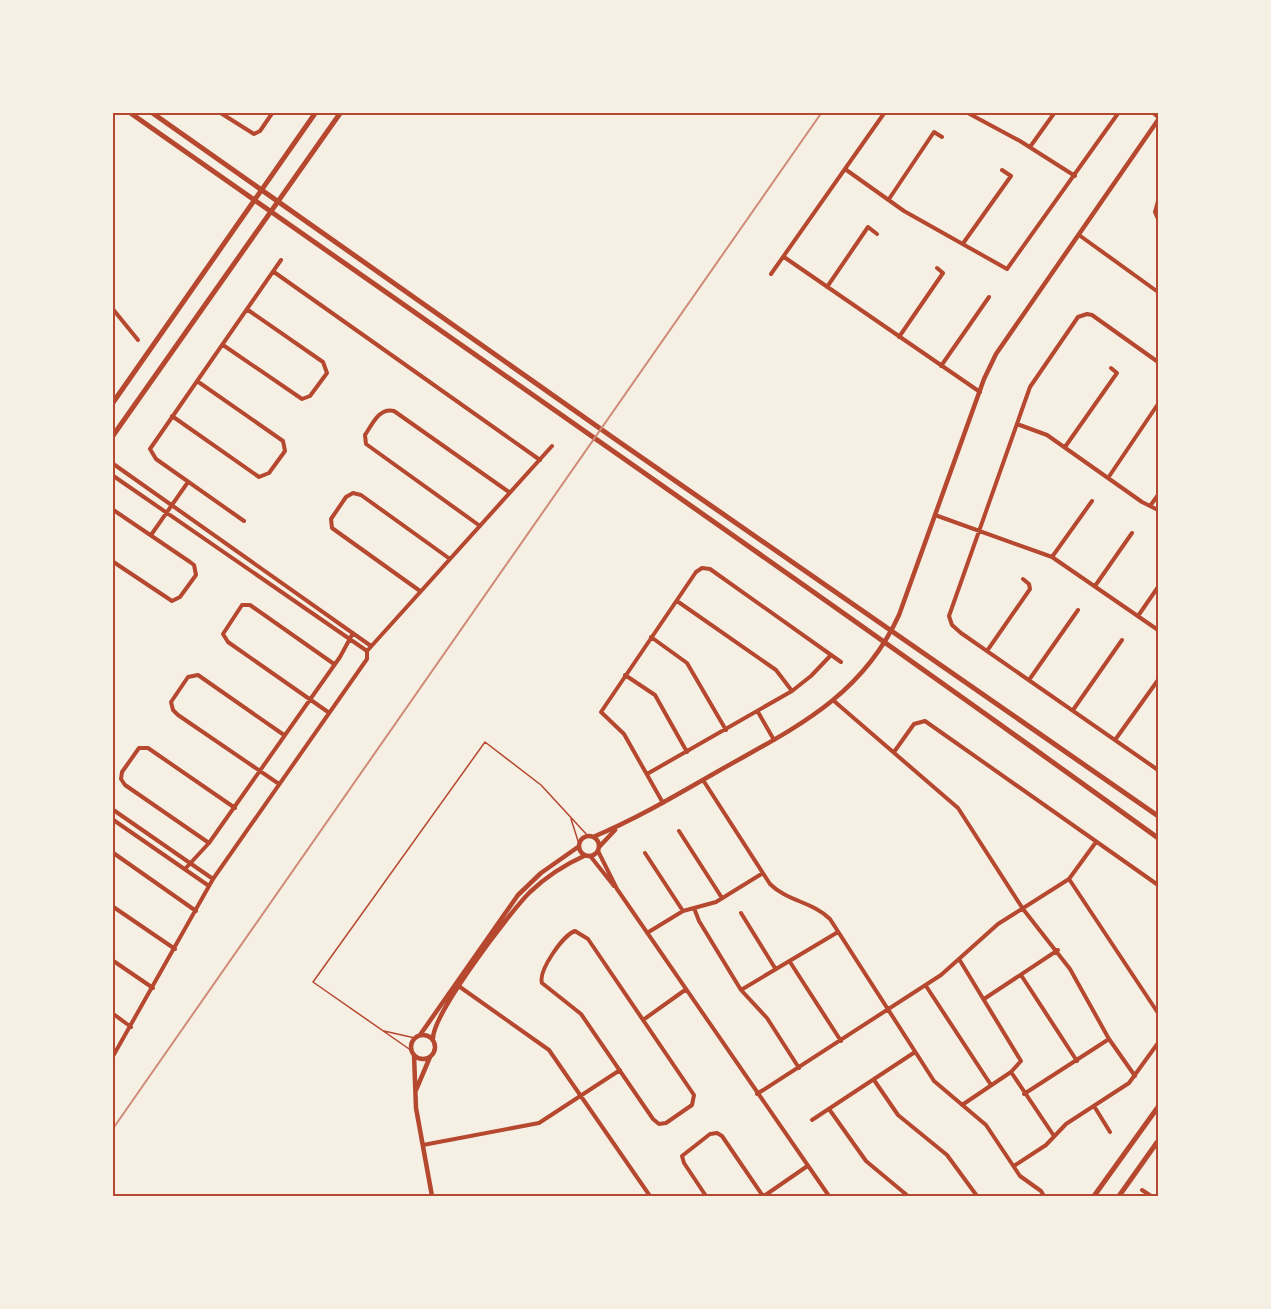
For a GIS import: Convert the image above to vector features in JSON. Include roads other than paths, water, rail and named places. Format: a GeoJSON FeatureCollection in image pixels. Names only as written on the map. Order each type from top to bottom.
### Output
{"type":"FeatureCollection","features":[{"type":"Feature","properties":{"kind":"main road"},"geometry":{"type":"LineString","coordinates":[[129,112],[269,213],[574,423],[1158,838]]}},
{"type":"Feature","properties":{"kind":"main road"},"geometry":{"type":"LineString","coordinates":[[151,112],[615,439],[1158,816]]}},
{"type":"Feature","properties":{"kind":"main road"},"geometry":{"type":"LineString","coordinates":[[112,404],[316,112]]}},
{"type":"Feature","properties":{"kind":"main road"},"geometry":{"type":"LineString","coordinates":[[112,437],[341,112]]}},
{"type":"Feature","properties":{"kind":"main road"},"geometry":{"type":"LineString","coordinates":[[1094,1197],[1158,1107]]}},
{"type":"Feature","properties":{"kind":"main road"},"geometry":{"type":"LineString","coordinates":[[1119,1197],[1158,1141]]}},
{"type":"Feature","properties":{"kind":"street"},"geometry":{"type":"LineString","coordinates":[[219,112],[254,134],[260,131],[273,112]]}},
{"type":"Feature","properties":{"kind":"street"},"geometry":{"type":"LineString","coordinates":[[771,274],[885,112]]}},
{"type":"Feature","properties":{"kind":"street"},"geometry":{"type":"LineString","coordinates":[[966,112],[1030,147],[1075,176]]}},
{"type":"Feature","properties":{"kind":"street"},"geometry":{"type":"LineString","coordinates":[[1030,147],[1055,112]]}},
{"type":"Feature","properties":{"kind":"street"},"geometry":{"type":"LineString","coordinates":[[845,169],[889,200],[1007,269],[1119,112]]}},
{"type":"Feature","properties":{"kind":"street"},"geometry":{"type":"LineString","coordinates":[[432,1197],[416,1092],[413,1052],[415,1038],[420,1035],[498,920],[533,880],[590,836],[617,828],[810,719],[834,701],[883,643],[891,631],[996,354],[1158,119],[1152,112]]}},
{"type":"Feature","properties":{"kind":"street"},"geometry":{"type":"LineString","coordinates":[[889,200],[934,132],[942,137]]}},
{"type":"Feature","properties":{"kind":"street"},"geometry":{"type":"LineString","coordinates":[[964,242],[1011,176],[1002,170]]}},
{"type":"Feature","properties":{"kind":"street"},"geometry":{"type":"LineString","coordinates":[[1158,201],[1155,212],[1158,219]]}},
{"type":"Feature","properties":{"kind":"street"},"geometry":{"type":"LineString","coordinates":[[827,287],[868,227],[877,234]]}},
{"type":"Feature","properties":{"kind":"street"},"geometry":{"type":"LineString","coordinates":[[1078,234],[1158,292]]}},
{"type":"Feature","properties":{"kind":"street"},"geometry":{"type":"LineString","coordinates":[[784,257],[980,392]]}},
{"type":"Feature","properties":{"kind":"street"},"geometry":{"type":"LineString","coordinates":[[244,521],[156,459],[150,452],[172,416],[281,261]]}},
{"type":"Feature","properties":{"kind":"street"},"geometry":{"type":"LineString","coordinates":[[899,337],[943,273],[937,268]]}},
{"type":"Feature","properties":{"kind":"street"},"geometry":{"type":"LineString","coordinates":[[274,272],[540,459]]}},
{"type":"Feature","properties":{"kind":"street"},"geometry":{"type":"LineString","coordinates":[[941,366],[989,297]]}},
{"type":"Feature","properties":{"kind":"street"},"geometry":{"type":"LineString","coordinates":[[112,308],[138,339]]}},
{"type":"Feature","properties":{"kind":"street"},"geometry":{"type":"LineString","coordinates":[[223,345],[302,399],[310,396],[327,373],[323,362],[248,310]]}},
{"type":"Feature","properties":{"kind":"street"},"geometry":{"type":"LineString","coordinates":[[1158,362],[1092,315],[1081,315],[1035,378],[949,616],[957,630],[1158,770]]}},
{"type":"Feature","properties":{"kind":"street"},"geometry":{"type":"LineString","coordinates":[[1065,447],[1118,373],[1111,368]]}},
{"type":"Feature","properties":{"kind":"street"},"geometry":{"type":"LineString","coordinates":[[172,416],[259,477],[269,473],[285,451],[283,441],[197,381]]}},
{"type":"Feature","properties":{"kind":"street"},"geometry":{"type":"LineString","coordinates":[[1108,478],[1158,404]]}},
{"type":"Feature","properties":{"kind":"street"},"geometry":{"type":"LineString","coordinates":[[480,526],[366,444],[365,435],[381,412],[394,411],[509,492]]}},
{"type":"Feature","properties":{"kind":"street"},"geometry":{"type":"LineString","coordinates":[[1017,424],[1047,435],[1158,510]]}},
{"type":"Feature","properties":{"kind":"street"},"geometry":{"type":"LineString","coordinates":[[112,1058],[213,879],[367,659],[367,651],[552,446]]}},
{"type":"Feature","properties":{"kind":"street"},"geometry":{"type":"LineString","coordinates":[[112,463],[371,646]]}},
{"type":"Feature","properties":{"kind":"street"},"geometry":{"type":"LineString","coordinates":[[112,475],[367,651]]}},
{"type":"Feature","properties":{"kind":"street"},"geometry":{"type":"LineString","coordinates":[[151,535],[188,482]]}},
{"type":"Feature","properties":{"kind":"street"},"geometry":{"type":"LineString","coordinates":[[420,591],[332,528],[331,519],[346,497],[353,493],[361,495],[450,559]]}},
{"type":"Feature","properties":{"kind":"street"},"geometry":{"type":"LineString","coordinates":[[1150,506],[1158,495]]}},
{"type":"Feature","properties":{"kind":"street"},"geometry":{"type":"LineString","coordinates":[[1052,557],[1092,501]]}},
{"type":"Feature","properties":{"kind":"street"},"geometry":{"type":"LineString","coordinates":[[112,509],[190,562],[197,570],[177,600],[167,600],[112,561]]}},
{"type":"Feature","properties":{"kind":"street"},"geometry":{"type":"LineString","coordinates":[[936,515],[1052,557],[1158,630]]}},
{"type":"Feature","properties":{"kind":"street"},"geometry":{"type":"LineString","coordinates":[[1095,586],[1132,533]]}},
{"type":"Feature","properties":{"kind":"street"},"geometry":{"type":"LineString","coordinates":[[663,803],[624,734],[601,712],[696,572],[702,568],[710,569],[841,662]]}},
{"type":"Feature","properties":{"kind":"street"},"geometry":{"type":"LineString","coordinates":[[987,651],[1030,589],[1029,584],[1023,579]]}},
{"type":"Feature","properties":{"kind":"street"},"geometry":{"type":"LineString","coordinates":[[1138,616],[1158,587]]}},
{"type":"Feature","properties":{"kind":"street"},"geometry":{"type":"LineString","coordinates":[[677,601],[776,670],[792,691]]}},
{"type":"Feature","properties":{"kind":"street"},"geometry":{"type":"LineString","coordinates":[[328,712],[228,642],[223,634],[224,630],[242,605],[250,605],[335,664]]}},
{"type":"Feature","properties":{"kind":"street"},"geometry":{"type":"LineString","coordinates":[[1029,680],[1078,610]]}},
{"type":"Feature","properties":{"kind":"street"},"geometry":{"type":"LineString","coordinates":[[185,869],[189,862],[199,856],[235,808],[335,664],[353,633]]}},
{"type":"Feature","properties":{"kind":"street"},"geometry":{"type":"LineString","coordinates":[[651,637],[687,663],[726,730]]}},
{"type":"Feature","properties":{"kind":"street"},"geometry":{"type":"LineString","coordinates":[[1072,710],[1122,640]]}},
{"type":"Feature","properties":{"kind":"street"},"geometry":{"type":"LineString","coordinates":[[647,774],[792,691],[811,676],[831,655]]}},
{"type":"Feature","properties":{"kind":"street"},"geometry":{"type":"LineString","coordinates":[[279,784],[178,715],[171,706],[174,697],[189,677],[198,675],[284,735]]}},
{"type":"Feature","properties":{"kind":"street"},"geometry":{"type":"LineString","coordinates":[[625,675],[655,695],[687,752]]}},
{"type":"Feature","properties":{"kind":"street"},"geometry":{"type":"LineString","coordinates":[[1115,740],[1158,680]]}},
{"type":"Feature","properties":{"kind":"street"},"geometry":{"type":"LineString","coordinates":[[834,701],[958,808],[1023,909],[1058,950],[1083,989],[1109,1039],[1135,1076]]}},
{"type":"Feature","properties":{"kind":"street"},"geometry":{"type":"LineString","coordinates":[[758,711],[774,740]]}},
{"type":"Feature","properties":{"kind":"street"},"geometry":{"type":"LineString","coordinates":[[894,752],[914,724],[925,721],[1158,885]]}},
{"type":"Feature","properties":{"kind":"street"},"geometry":{"type":"LineString","coordinates":[[209,843],[125,785],[121,779],[122,772],[139,748],[148,748],[235,808]]}},
{"type":"Feature","properties":{"kind":"street"},"geometry":{"type":"LineString","coordinates":[[704,780],[770,884],[782,894],[821,912],[838,932],[934,1081],[986,1125],[1014,1166],[1044,1197]]}},
{"type":"Feature","properties":{"kind":"street"},"geometry":{"type":"LineString","coordinates":[[112,809],[213,879]]}},
{"type":"Feature","properties":{"kind":"street"},"geometry":{"type":"LineString","coordinates":[[112,819],[209,886]]}},
{"type":"Feature","properties":{"kind":"street"},"geometry":{"type":"LineString","coordinates":[[591,857],[617,828]]}},
{"type":"Feature","properties":{"kind":"street"},"geometry":{"type":"LineString","coordinates":[[679,831],[722,898]]}},
{"type":"Feature","properties":{"kind":"street"},"geometry":{"type":"LineString","coordinates":[[590,836],[599,848],[617,889]]}},
{"type":"Feature","properties":{"kind":"street"},"geometry":{"type":"LineString","coordinates":[[757,1094],[926,986],[984,935],[1069,879],[1096,842]]}},
{"type":"Feature","properties":{"kind":"street"},"geometry":{"type":"LineString","coordinates":[[579,846],[584,856]]}},
{"type":"Feature","properties":{"kind":"street"},"geometry":{"type":"LineString","coordinates":[[112,852],[196,911]]}},
{"type":"Feature","properties":{"kind":"street"},"geometry":{"type":"LineString","coordinates":[[645,853],[683,911]]}},
{"type":"Feature","properties":{"kind":"street"},"geometry":{"type":"LineString","coordinates":[[416,1092],[435,1048],[432,1038],[435,1026],[507,921],[523,900],[546,879],[584,856],[591,857],[617,889],[806,1167],[829,1197]]}},
{"type":"Feature","properties":{"kind":"street"},"geometry":{"type":"LineString","coordinates":[[647,933],[683,911],[722,898],[763,873]]}},
{"type":"Feature","properties":{"kind":"street"},"geometry":{"type":"LineString","coordinates":[[1069,879],[1158,1013]]}},
{"type":"Feature","properties":{"kind":"street"},"geometry":{"type":"LineString","coordinates":[[112,906],[175,949]]}},
{"type":"Feature","properties":{"kind":"street"},"geometry":{"type":"LineString","coordinates":[[694,908],[703,930],[741,990],[767,1018],[799,1068]]}},
{"type":"Feature","properties":{"kind":"street"},"geometry":{"type":"LineString","coordinates":[[741,913],[775,968]]}},
{"type":"Feature","properties":{"kind":"street"},"geometry":{"type":"LineString","coordinates":[[498,920],[507,921]]}},
{"type":"Feature","properties":{"kind":"street"},"geometry":{"type":"LineString","coordinates":[[578,931],[585,935],[692,1091],[693,1102],[666,1124],[659,1124],[620,1070],[581,1014],[541,980],[541,971],[568,934],[578,931]]}},
{"type":"Feature","properties":{"kind":"street"},"geometry":{"type":"LineString","coordinates":[[741,990],[838,932]]}},
{"type":"Feature","properties":{"kind":"street"},"geometry":{"type":"LineString","coordinates":[[984,999],[1058,950]]}},
{"type":"Feature","properties":{"kind":"street"},"geometry":{"type":"LineString","coordinates":[[959,959],[1020,1057],[1021,1064],[962,1105]]}},
{"type":"Feature","properties":{"kind":"street"},"geometry":{"type":"LineString","coordinates":[[112,960],[153,988]]}},
{"type":"Feature","properties":{"kind":"street"},"geometry":{"type":"LineString","coordinates":[[790,962],[841,1041]]}},
{"type":"Feature","properties":{"kind":"street"},"geometry":{"type":"LineString","coordinates":[[1021,975],[1077,1061]]}},
{"type":"Feature","properties":{"kind":"street"},"geometry":{"type":"LineString","coordinates":[[926,986],[991,1085]]}},
{"type":"Feature","properties":{"kind":"street"},"geometry":{"type":"LineString","coordinates":[[460,987],[549,1050],[650,1197]]}},
{"type":"Feature","properties":{"kind":"street"},"geometry":{"type":"LineString","coordinates":[[643,1020],[686,990]]}},
{"type":"Feature","properties":{"kind":"street"},"geometry":{"type":"LineString","coordinates":[[112,1013],[131,1027]]}},
{"type":"Feature","properties":{"kind":"street"},"geometry":{"type":"LineString","coordinates":[[420,1035],[432,1038]]}},
{"type":"Feature","properties":{"kind":"street"},"geometry":{"type":"LineString","coordinates":[[1024,1094],[1109,1039]]}},
{"type":"Feature","properties":{"kind":"street"},"geometry":{"type":"LineString","coordinates":[[1014,1166],[1066,1124],[1135,1076],[1158,1043]]}},
{"type":"Feature","properties":{"kind":"street"},"geometry":{"type":"LineString","coordinates":[[413,1052],[423,1059],[430,1057]]}},
{"type":"Feature","properties":{"kind":"street"},"geometry":{"type":"LineString","coordinates":[[812,1120],[915,1052]]}},
{"type":"Feature","properties":{"kind":"street"},"geometry":{"type":"LineString","coordinates":[[423,1144],[539,1123],[620,1070]]}},
{"type":"Feature","properties":{"kind":"street"},"geometry":{"type":"LineString","coordinates":[[1011,1072],[1054,1136]]}},
{"type":"Feature","properties":{"kind":"street"},"geometry":{"type":"LineString","coordinates":[[874,1080],[898,1115],[949,1157],[977,1197]]}},
{"type":"Feature","properties":{"kind":"street"},"geometry":{"type":"LineString","coordinates":[[1094,1106],[1110,1132]]}},
{"type":"Feature","properties":{"kind":"street"},"geometry":{"type":"LineString","coordinates":[[829,1109],[866,1161],[908,1197]]}},
{"type":"Feature","properties":{"kind":"street"},"geometry":{"type":"LineString","coordinates":[[706,1197],[684,1163],[682,1156],[711,1134],[717,1133],[722,1136],[764,1197],[806,1167]]}},
{"type":"Feature","properties":{"kind":"street"},"geometry":{"type":"LineString","coordinates":[[1142,1190],[1151,1197]]}},
{"type":"Feature","properties":{"kind":"lane"},"geometry":{"type":"LineString","coordinates":[[413,1052],[313,982],[485,742],[541,785],[590,836]]}},
{"type":"Feature","properties":{"kind":"lane"},"geometry":{"type":"LineString","coordinates":[[570,817],[579,846]]}},
{"type":"Feature","properties":{"kind":"lane"},"geometry":{"type":"LineString","coordinates":[[383,1030],[415,1038]]}},
{"type":"Feature","properties":{"kind":"railway"},"geometry":{"type":"LineString","coordinates":[[112,1130],[822,112]]}}]}
